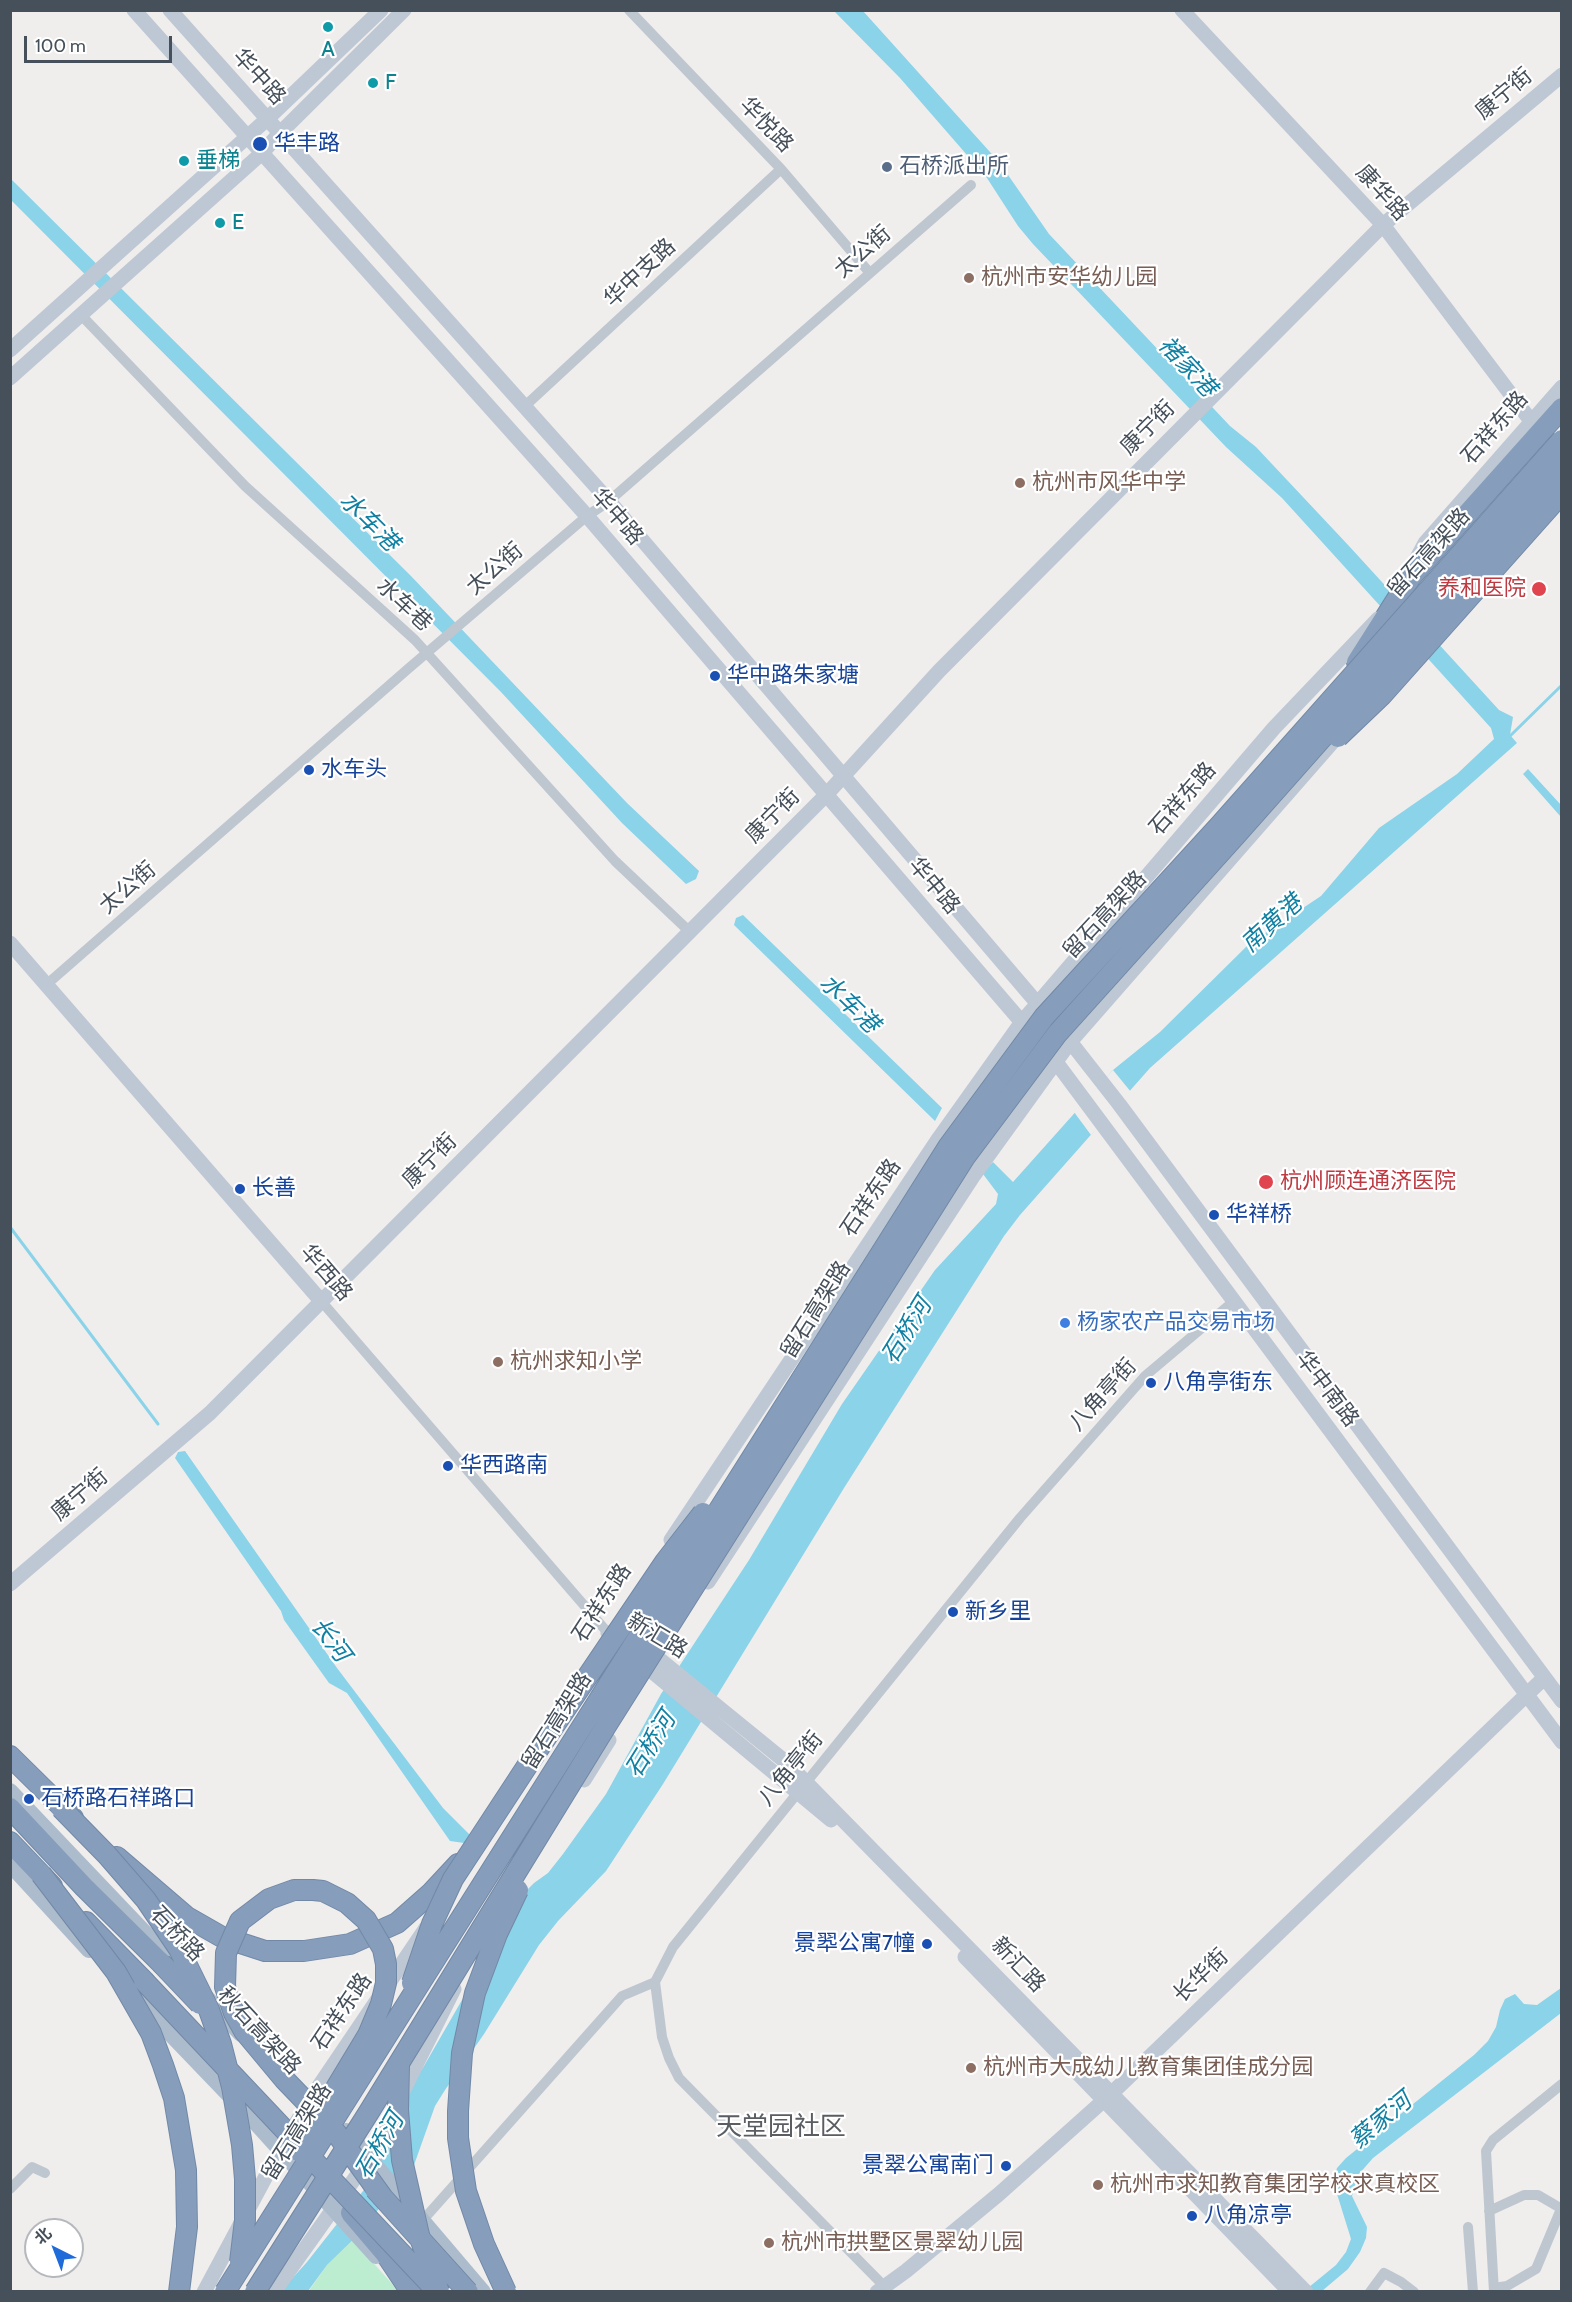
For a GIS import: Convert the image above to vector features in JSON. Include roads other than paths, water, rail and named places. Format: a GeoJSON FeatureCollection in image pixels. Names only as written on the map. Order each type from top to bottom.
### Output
{"type":"FeatureCollection","features":[{"type":"Feature","properties":{"kind":"highway"},"geometry":{"type":"LineString","coordinates":[[1337,693],[1411,578],[1562,408]]}},
{"type":"Feature","properties":{"kind":"highway","name":"留石高架路"},"geometry":{"type":"LineString","coordinates":[[225,2292],[948,1147],[1044,1017],[1221,825],[1562,440]]}},
{"type":"Feature","properties":{"kind":"highway","name":"留石高架路"},"geometry":{"type":"LineString","coordinates":[[255,2292],[369,2112],[606,1726],[966,1157],[1057,1034],[1562,467]]}},
{"type":"Feature","properties":{"kind":"highway"},"geometry":{"type":"LineString","coordinates":[[1237,834],[1382,695],[1562,494]]}},
{"type":"Feature","properties":{"kind":"highway"},"geometry":{"type":"LineString","coordinates":[[438,2292],[419,2235],[402,2160],[398,2110],[400,2052],[407,2004],[419,1958],[441,1902],[476,1843],[665,1562],[783,1407]]}},
{"type":"Feature","properties":{"kind":"highway"},"geometry":{"type":"LineString","coordinates":[[506,2292],[474,2220],[462,2169],[458,2111],[462,2053],[484,1963],[496,1934],[606,1726]]}},
{"type":"Feature","properties":{"kind":"highway"},"geometry":{"type":"LineString","coordinates":[[10,1756],[107,1855],[146,1900],[179,1949],[209,2010],[232,2087],[246,2179],[244,2229],[235,2292]]}},
{"type":"Feature","properties":{"kind":"highway","name":"秋石高架路"},"geometry":{"type":"LineString","coordinates":[[10,1808],[84,1887],[161,1963],[383,2198],[468,2292]]}},
{"type":"Feature","properties":{"kind":"highway"},"geometry":{"type":"LineString","coordinates":[[62,1808],[188,1917],[222,1937],[265,1951],[304,1951],[340,1946],[374,1935],[397,1923],[431,1893],[476,1843]]}},
{"type":"Feature","properties":{"kind":"highway"},"geometry":{"type":"LineString","coordinates":[[10,1842],[438,2292]]}},
{"type":"Feature","properties":{"kind":"highway"},"geometry":{"type":"LineString","coordinates":[[41,1874],[116,1972],[151,2033],[174,2098],[186,2170],[187,2227],[179,2292]]}},
{"type":"Feature","properties":{"kind":"highway"},"geometry":{"type":"LineString","coordinates":[[217,2292],[228,2267],[289,2167],[313,2126],[319,2116],[325,2106],[331,2096],[368,2035],[381,2004],[386,1983],[383,1949],[373,1930],[358,1912],[341,1899],[323,1891],[304,1889],[284,1893],[254,1909],[240,1921],[232,1936],[225,1963],[225,1987],[229,2000],[244,2031],[284,2079],[307,2102],[314,2110],[322,2118],[330,2126],[337,2134],[383,2198]]}},
{"type":"Feature","properties":{"kind":"highway"},"geometry":{"type":"LineString","coordinates":[[264,2292],[354,2150],[369,2112]]}},
{"type":"Feature","properties":{"kind":"highway"},"geometry":{"type":"LineString","coordinates":[[316,2166],[385,2253],[410,2292]]}},
{"type":"Feature","properties":{"kind":"main road","name":"华中路"},"geometry":{"type":"LineString","coordinates":[[134,10],[587,516],[1056,1062]]}},
{"type":"Feature","properties":{"kind":"main road","name":"华中路"},"geometry":{"type":"LineString","coordinates":[[170,10],[609,501],[1070,1042]]}},
{"type":"Feature","properties":{"kind":"main road"},"geometry":{"type":"LineString","coordinates":[[10,350],[266,120],[381,10]]}},
{"type":"Feature","properties":{"kind":"main road"},"geometry":{"type":"LineString","coordinates":[[10,378],[123,280],[262,153],[404,10]]}},
{"type":"Feature","properties":{"kind":"main road","name":"康华路"},"geometry":{"type":"LineString","coordinates":[[1182,10],[1383,225],[1532,421]]}},
{"type":"Feature","properties":{"kind":"main road","name":"康宁街"},"geometry":{"type":"LineString","coordinates":[[10,1584],[210,1413],[826,795],[939,671],[1383,225],[1562,75]]}},
{"type":"Feature","properties":{"kind":"main road","name":"石祥东路"},"geometry":{"type":"LineString","coordinates":[[204,2292],[280,2150],[313,2095],[484,1846],[608,1633],[939,1138],[1021,1023],[1274,728],[1382,614],[1398,594],[1425,543],[1562,387]]}},
{"type":"Feature","properties":{"kind":"main road"},"geometry":{"type":"LineString","coordinates":[[274,2292],[336,2213],[371,2159],[453,1991],[597,1760],[649,1671],[974,1175],[1070,1042],[1317,759],[1562,494]]}},
{"type":"Feature","properties":{"kind":"main road","name":"华西路"},"geometry":{"type":"LineString","coordinates":[[10,943],[322,1302]]}},
{"type":"Feature","properties":{"kind":"main road","name":"华中南路"},"geometry":{"type":"LineString","coordinates":[[1070,1042],[1119,1104],[1562,1701]]}},
{"type":"Feature","properties":{"kind":"main road","name":"华中南路"},"geometry":{"type":"LineString","coordinates":[[1056,1062],[1562,1742]]}},
{"type":"Feature","properties":{"kind":"main road","name":"新汇路"},"geometry":{"type":"LineString","coordinates":[[608,1633],[658,1658],[787,1763],[801,1786],[821,1810],[1108,2097],[1289,2284],[1306,2292]]}},
{"type":"Feature","properties":{"kind":"main road","name":"新汇路"},"geometry":{"type":"LineString","coordinates":[[608,1633],[649,1671],[711,1721],[801,1786]]}},
{"type":"Feature","properties":{"kind":"main road","name":"长华街"},"geometry":{"type":"LineString","coordinates":[[881,2289],[999,2194],[1108,2097],[1544,1678]]}},
{"type":"Feature","properties":{"kind":"main road","name":"石桥路"},"geometry":{"type":"LineString","coordinates":[[10,1791],[256,2050],[313,2095],[404,2197],[483,2292]]}},
{"type":"Feature","properties":{"kind":"main road"},"geometry":{"type":"LineString","coordinates":[[10,1864],[93,1954],[169,2031],[410,2292]]}},
{"type":"Feature","properties":{"kind":"street","name":"华悦路"},"geometry":{"type":"LineString","coordinates":[[629,10],[781,169],[869,272]]}},
{"type":"Feature","properties":{"kind":"street","name":"华中支路"},"geometry":{"type":"LineString","coordinates":[[525,406],[781,169]]}},
{"type":"Feature","properties":{"kind":"street","name":"太公街"},"geometry":{"type":"LineString","coordinates":[[46,985],[587,516],[609,501],[971,185]]}},
{"type":"Feature","properties":{"kind":"street","name":"水车巷"},"geometry":{"type":"LineString","coordinates":[[82,316],[221,463],[427,654],[615,861],[689,931]]}},
{"type":"Feature","properties":{"kind":"street","name":"八角亭街"},"geometry":{"type":"LineString","coordinates":[[655,1982],[673,1947],[1020,1518],[1145,1376],[1233,1301]]}},
{"type":"Feature","properties":{"kind":"street","name":"华西路"},"geometry":{"type":"LineString","coordinates":[[322,1302],[608,1633]]}},
{"type":"Feature","properties":{"kind":"street"},"geometry":{"type":"LineString","coordinates":[[423,2220],[622,1996],[655,1982],[662,2037],[679,2078],[881,2289]]}},
{"type":"Feature","properties":{"kind":"street"},"geometry":{"type":"LineString","coordinates":[[1489,2211],[1524,2195],[1538,2194],[1561,2209],[1536,2269],[1508,2286],[1494,2290],[1489,2211],[1486,2151],[1493,2140],[1562,2084]]}},
{"type":"Feature","properties":{"kind":"street"},"geometry":{"type":"LineString","coordinates":[[10,2188],[32,2167],[45,2174]]}},
{"type":"Feature","properties":{"kind":"street"},"geometry":{"type":"LineString","coordinates":[[1468,2228],[1473,2292]]}},
{"type":"Feature","properties":{"kind":"street"},"geometry":{"type":"LineString","coordinates":[[1370,2292],[1384,2273],[1414,2292]]}},
{"type":"Feature","properties":{"kind":"water","name":"石桥河"},"geometry":{"type":"Polygon","coordinates":[[[834,11],[863,11],[999,162],[1049,234],[1230,426],[1256,447],[1499,710],[1513,717],[1510,735],[1517,743],[1150,1068],[1020,1215],[1004,1236],[844,1488],[663,1784],[606,1871],[558,1921],[539,1945],[484,2034],[445,2090],[435,2106],[414,2165],[357,2236],[327,2265],[308,2291],[280,2292],[307,2262],[374,2177],[405,2095],[523,1894],[548,1873],[606,1794],[661,1694],[749,1560],[842,1404],[935,1270],[996,1204],[998,1194],[983,1174],[988,1167],[993,1162],[1013,1182],[1113,1070],[1160,1032],[1249,944],[1321,896],[1379,828],[1457,774],[1494,739],[1491,728],[1282,498],[1226,447],[1033,244],[1018,226],[987,178],[900,78],[834,11]]]}},
{"type":"Feature","properties":{"kind":"water"},"geometry":{"type":"Polygon","coordinates":[[[10,178],[411,576],[627,803],[699,871],[696,879],[686,884],[622,823],[501,692],[11,200],[10,178]]]}},
{"type":"Feature","properties":{"kind":"water"},"geometry":{"type":"Polygon","coordinates":[[[1528,769],[1561,805],[1561,817],[1523,774],[1528,769]]]}},
{"type":"Feature","properties":{"kind":"water"},"geometry":{"type":"Polygon","coordinates":[[[743,915],[942,1108],[935,1121],[734,925],[736,918],[743,915]]]}},
{"type":"Feature","properties":{"kind":"water"},"geometry":{"type":"Polygon","coordinates":[[[185,1451],[337,1668],[443,1808],[470,1835],[464,1843],[450,1841],[347,1693],[329,1683],[284,1620],[281,1611],[175,1458],[178,1452],[185,1451]]]}},
{"type":"Feature","properties":{"kind":"water"},"geometry":{"type":"Polygon","coordinates":[[[1561,1988],[1561,2013],[1373,2158],[1359,2174],[1352,2196],[1367,2227],[1366,2238],[1360,2252],[1348,2269],[1322,2291],[1303,2292],[1336,2265],[1346,2252],[1351,2239],[1333,2181],[1337,2168],[1346,2158],[1474,2055],[1488,2041],[1496,2027],[1505,1999],[1515,1994],[1524,2004],[1537,2005],[1561,1988]]]}},
{"type":"Feature","properties":{"kind":"waterway","name":"南黄港"},"geometry":{"type":"LineString","coordinates":[[1509,737],[1562,685]]}},
{"type":"Feature","properties":{"kind":"waterway","name":"长河"},"geometry":{"type":"LineString","coordinates":[[10,1227],[158,1424]]}},
{"type":"Feature","properties":{"kind":"place","name":"A"},"geometry":{"type":"Point","coordinates":[328,27]}},
{"type":"Feature","properties":{"kind":"place","name":"F"},"geometry":{"type":"Point","coordinates":[373,83]}},
{"type":"Feature","properties":{"kind":"place","name":"华丰路"},"geometry":{"type":"Point","coordinates":[260,144]}},
{"type":"Feature","properties":{"kind":"place","name":"垂梯"},"geometry":{"type":"Point","coordinates":[184,161]}},
{"type":"Feature","properties":{"kind":"place","name":"石桥派出所"},"geometry":{"type":"Point","coordinates":[887,167]}},
{"type":"Feature","properties":{"kind":"place","name":"E"},"geometry":{"type":"Point","coordinates":[220,223]}},
{"type":"Feature","properties":{"kind":"place","name":"杭州市安华幼儿园"},"geometry":{"type":"Point","coordinates":[969,278]}},
{"type":"Feature","properties":{"kind":"place","name":"杭州市风华中学"},"geometry":{"type":"Point","coordinates":[1020,483]}},
{"type":"Feature","properties":{"kind":"place","name":"养和医院"},"geometry":{"type":"Point","coordinates":[1539,589]}},
{"type":"Feature","properties":{"kind":"place","name":"华中路朱家塘"},"geometry":{"type":"Point","coordinates":[715,676]}},
{"type":"Feature","properties":{"kind":"place","name":"水车头"},"geometry":{"type":"Point","coordinates":[309,770]}},
{"type":"Feature","properties":{"kind":"place","name":"杭州顾连通济医院"},"geometry":{"type":"Point","coordinates":[1266,1182]}},
{"type":"Feature","properties":{"kind":"place","name":"长善"},"geometry":{"type":"Point","coordinates":[240,1189]}},
{"type":"Feature","properties":{"kind":"place","name":"华祥桥"},"geometry":{"type":"Point","coordinates":[1214,1215]}},
{"type":"Feature","properties":{"kind":"place","name":"杨家农产品交易市场"},"geometry":{"type":"Point","coordinates":[1065,1323]}},
{"type":"Feature","properties":{"kind":"place","name":"杭州求知小学"},"geometry":{"type":"Point","coordinates":[498,1362]}},
{"type":"Feature","properties":{"kind":"place","name":"八角亭街东"},"geometry":{"type":"Point","coordinates":[1151,1383]}},
{"type":"Feature","properties":{"kind":"place","name":"华西路南"},"geometry":{"type":"Point","coordinates":[448,1466]}},
{"type":"Feature","properties":{"kind":"place","name":"新乡里"},"geometry":{"type":"Point","coordinates":[953,1612]}},
{"type":"Feature","properties":{"kind":"place","name":"石桥路石祥路口"},"geometry":{"type":"Point","coordinates":[29,1799]}},
{"type":"Feature","properties":{"kind":"place","name":"景翆公寓7幢"},"geometry":{"type":"Point","coordinates":[927,1944]}},
{"type":"Feature","properties":{"kind":"place","name":"杭州市大成幼儿教育集团佳成分园"},"geometry":{"type":"Point","coordinates":[971,2068]}},
{"type":"Feature","properties":{"kind":"place","name":"景翠公寓南门"},"geometry":{"type":"Point","coordinates":[1006,2166]}},
{"type":"Feature","properties":{"kind":"place","name":"杭州市求知教育集团学校求真校区"},"geometry":{"type":"Point","coordinates":[1098,2185]}},
{"type":"Feature","properties":{"kind":"place","name":"八角凉亭"},"geometry":{"type":"Point","coordinates":[1192,2216]}},
{"type":"Feature","properties":{"kind":"place","name":"杭州市拱墅区景翠幼儿园"},"geometry":{"type":"Point","coordinates":[769,2243]}},
{"type":"Feature","properties":{"kind":"district","name":"天堂园社区"},"geometry":{"type":"Point","coordinates":[781,2127]}},
{"type":"Feature","properties":{"kind":"water label","name":"褚家港"},"geometry":{"type":"Point","coordinates":[1187,367]}},
{"type":"Feature","properties":{"kind":"water label","name":"水车港"},"geometry":{"type":"Point","coordinates":[369,522]}},
{"type":"Feature","properties":{"kind":"water label","name":"水车港"},"geometry":{"type":"Point","coordinates":[849,1004]}},
{"type":"Feature","properties":{"kind":"water label","name":"蔡家河"},"geometry":{"type":"Point","coordinates":[1381,2121]}}]}
